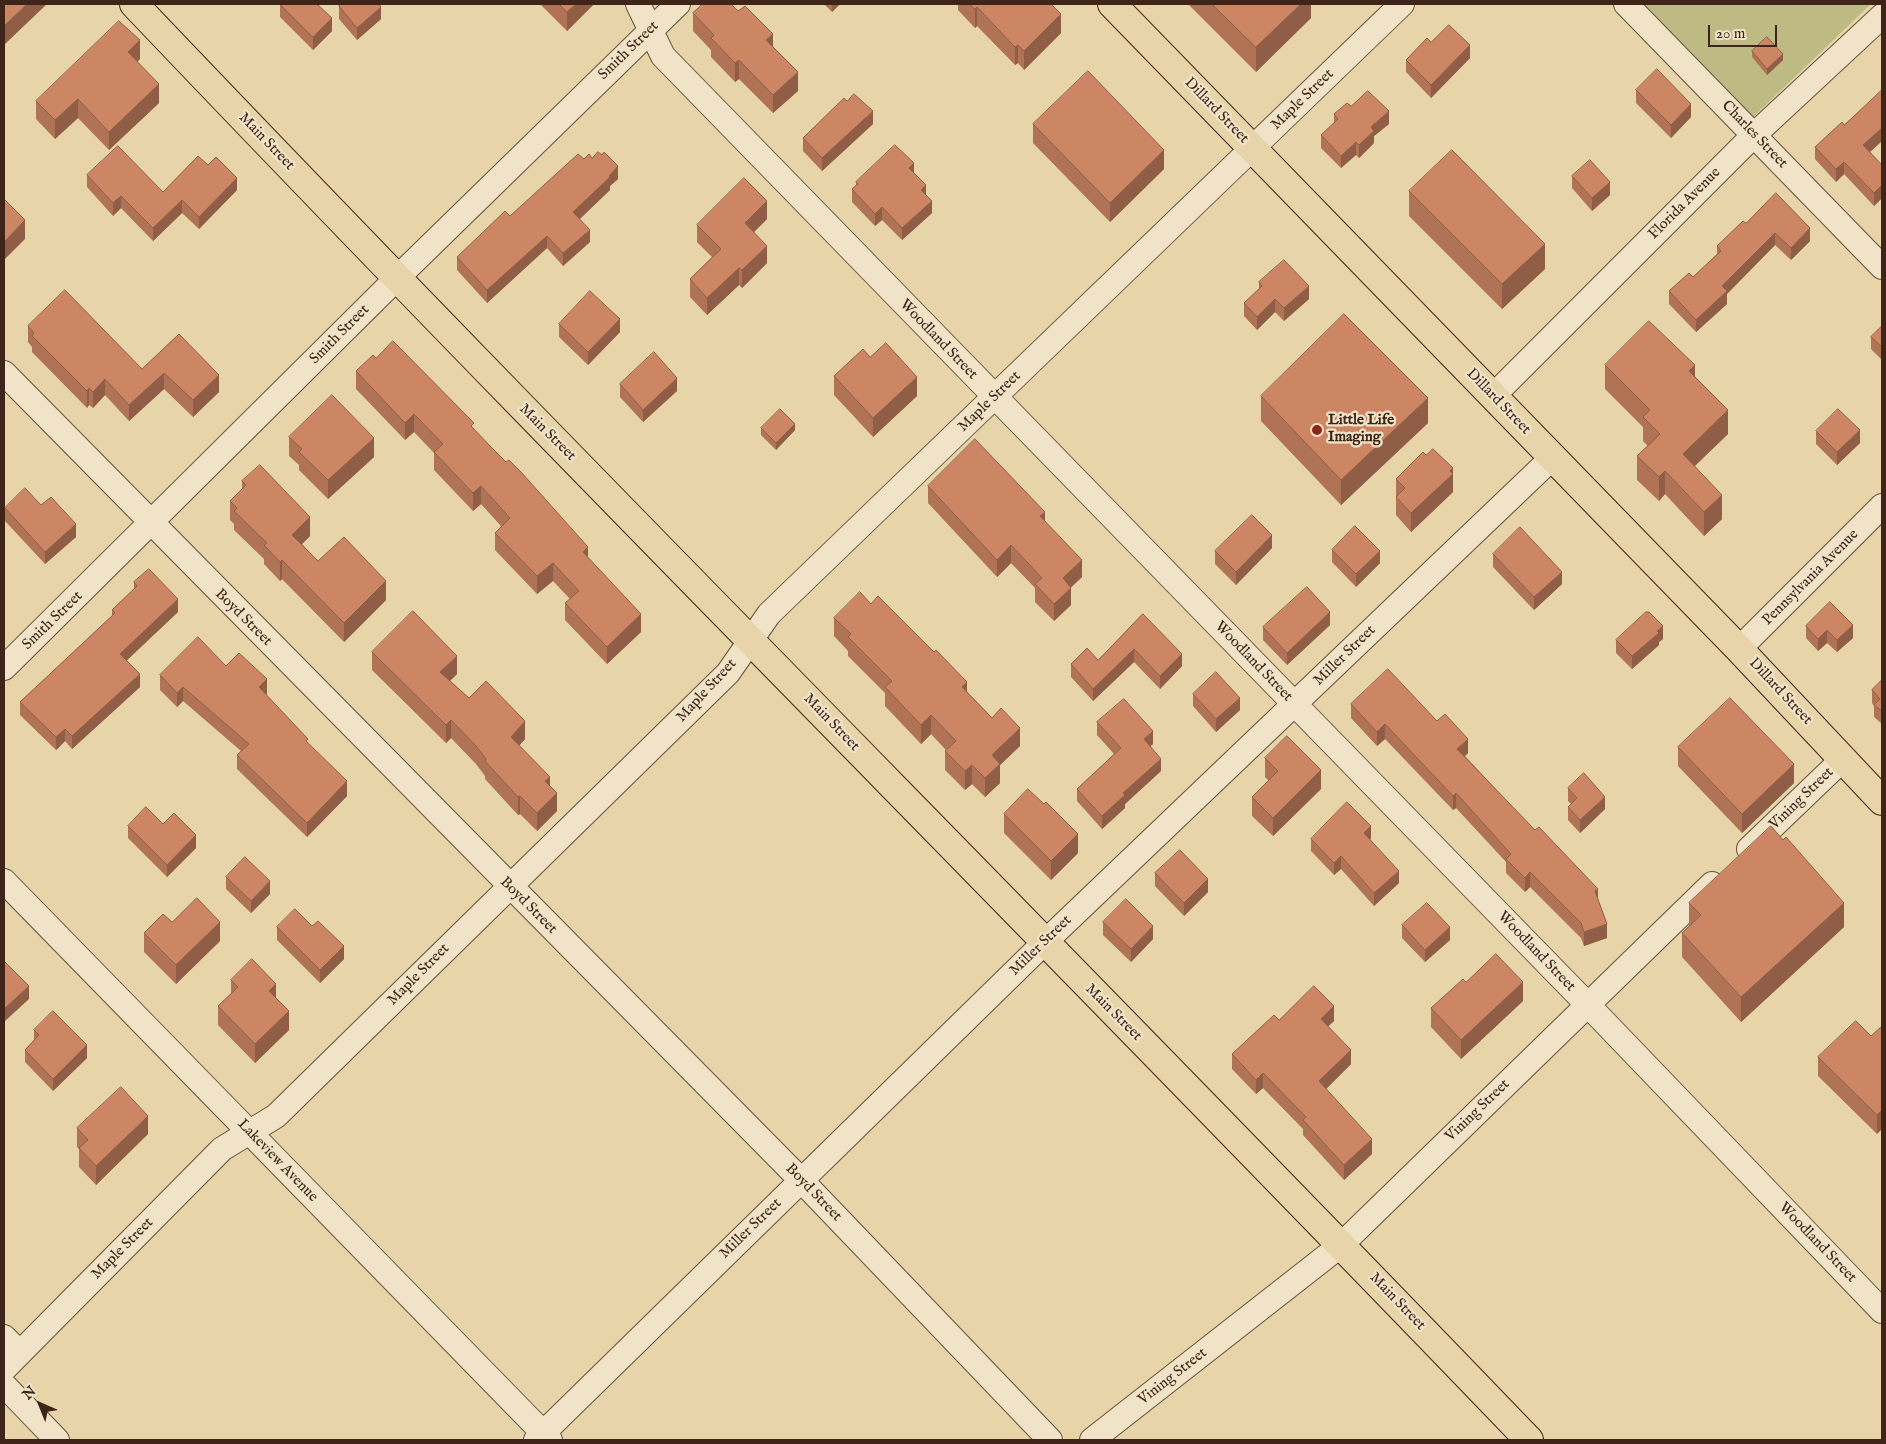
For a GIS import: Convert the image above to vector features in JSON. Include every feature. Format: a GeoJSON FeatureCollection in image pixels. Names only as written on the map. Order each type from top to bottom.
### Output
{"type":"FeatureCollection","features":[{"type":"Feature","properties":{"kind":"main road","name":"Main Street"},"geometry":{"type":"LineString","coordinates":[[134,4],[396,279],[751,640],[1529,1440]]}},
{"type":"Feature","properties":{"kind":"main road","name":"Dillard Street"},"geometry":{"type":"LineString","coordinates":[[1112,4],[1739,649],[1882,801]]}},
{"type":"Feature","properties":{"kind":"street","name":"Woodland Street"},"geometry":{"type":"LineString","coordinates":[[638,4],[662,56],[1587,1004],[1882,1311]]}},
{"type":"Feature","properties":{"kind":"street","name":"Smith Street"},"geometry":{"type":"LineString","coordinates":[[4,668],[396,279],[678,4]]}},
{"type":"Feature","properties":{"kind":"street","name":"Maple Street"},"geometry":{"type":"LineString","coordinates":[[9,1353],[222,1150],[276,1116],[728,673],[769,614],[1402,4]]}},
{"type":"Feature","properties":{"kind":"street","name":"Charles Street"},"geometry":{"type":"LineString","coordinates":[[1626,4],[1882,267]]}},
{"type":"Feature","properties":{"kind":"street","name":"Florida Avenue"},"geometry":{"type":"LineString","coordinates":[[1493,396],[1754,136],[1882,16]]}},
{"type":"Feature","properties":{"kind":"street","name":"Boyd Street"},"geometry":{"type":"LineString","coordinates":[[4,373],[509,887],[801,1180],[1050,1440]]}},
{"type":"Feature","properties":{"kind":"street","name":"Miller Street"},"geometry":{"type":"LineString","coordinates":[[543,1438],[801,1180],[1044,943],[1552,458]]}},
{"type":"Feature","properties":{"kind":"street","name":"Pennsylvania Avenue"},"geometry":{"type":"LineString","coordinates":[[1739,649],[1882,506]]}},
{"type":"Feature","properties":{"kind":"street","name":"Vining Street"},"geometry":{"type":"LineString","coordinates":[[1092,1440],[1341,1245],[1587,1004],[1843,759]]}},
{"type":"Feature","properties":{"kind":"street","name":"Lakeview Avenue"},"geometry":{"type":"LineString","coordinates":[[4,881],[249,1132],[543,1438]]}},
{"type":"Feature","properties":{"kind":"street"},"geometry":{"type":"LineString","coordinates":[[4,1385],[57,1440]]}},
{"type":"Feature","properties":{"kind":"shaded area"},"geometry":{"type":"Polygon","coordinates":[[[1641,4],[1871,4],[1751,119],[1641,4]]]}},
{"type":"Feature","properties":{"kind":"building"},"geometry":{"type":"Polygon","coordinates":[[[4,4],[27,4],[4,26],[4,4]]]}},
{"type":"Feature","properties":{"kind":"building"},"geometry":{"type":"Polygon","coordinates":[[[280,4],[317,4],[332,18],[313,37],[280,4]]]}},
{"type":"Feature","properties":{"kind":"building"},"geometry":{"type":"Polygon","coordinates":[[[342,4],[379,4],[381,7],[357,28],[339,6],[342,4]]]}},
{"type":"Feature","properties":{"kind":"building"},"geometry":{"type":"Polygon","coordinates":[[[559,4],[576,4],[567,12],[559,4]]]}},
{"type":"Feature","properties":{"kind":"building"},"geometry":{"type":"Polygon","coordinates":[[[703,4],[731,4],[738,11],[745,6],[773,34],[766,40],[798,72],[773,95],[739,60],[735,63],[711,38],[714,35],[693,13],[703,4]]]}},
{"type":"Feature","properties":{"kind":"building"},"geometry":{"type":"Polygon","coordinates":[[[970,4],[1051,4],[1061,14],[1024,51],[1018,45],[1015,47],[977,7],[975,9],[970,4]]]}},
{"type":"Feature","properties":{"kind":"building"},"geometry":{"type":"Polygon","coordinates":[[[1212,4],[1301,4],[1256,47],[1212,4]]]}},
{"type":"Feature","properties":{"kind":"building"},"geometry":{"type":"Polygon","coordinates":[[[119,21],[140,40],[128,52],[159,84],[109,132],[78,99],[55,120],[36,101],[119,21]]]}},
{"type":"Feature","properties":{"kind":"building"},"geometry":{"type":"Polygon","coordinates":[[[1449,25],[1470,45],[1431,85],[1406,60],[1427,38],[1431,42],[1449,25]]]}},
{"type":"Feature","properties":{"kind":"building"},"geometry":{"type":"Polygon","coordinates":[[[1767,37],[1783,54],[1767,69],[1752,51],[1767,37]]]}},
{"type":"Feature","properties":{"kind":"building"},"geometry":{"type":"Polygon","coordinates":[[[1657,69],[1691,104],[1671,125],[1636,90],[1657,69]]]}},
{"type":"Feature","properties":{"kind":"building"},"geometry":{"type":"Polygon","coordinates":[[[1088,71],[1164,150],[1110,203],[1033,124],[1088,71]]]}},
{"type":"Feature","properties":{"kind":"building"},"geometry":{"type":"Polygon","coordinates":[[[1882,90],[1882,128],[1863,145],[1882,165],[1882,185],[1874,193],[1844,162],[1836,169],[1815,147],[1842,122],[1844,125],[1882,90]]]}},
{"type":"Feature","properties":{"kind":"building"},"geometry":{"type":"Polygon","coordinates":[[[1368,91],[1389,111],[1371,127],[1374,131],[1359,145],[1356,142],[1341,156],[1321,135],[1338,119],[1334,114],[1347,103],[1351,106],[1368,91]]]}},
{"type":"Feature","properties":{"kind":"building"},"geometry":{"type":"Polygon","coordinates":[[[854,94],[873,111],[822,158],[803,138],[844,98],[847,101],[854,94]]]}},
{"type":"Feature","properties":{"kind":"building"},"geometry":{"type":"Polygon","coordinates":[[[895,145],[914,163],[909,168],[926,185],[921,190],[932,201],[902,228],[882,207],[875,214],[852,189],[858,184],[856,182],[895,145]]]}},
{"type":"Feature","properties":{"kind":"building"},"geometry":{"type":"Polygon","coordinates":[[[118,146],[163,192],[198,156],[208,165],[216,157],[237,178],[199,217],[182,200],[153,228],[121,196],[113,203],[87,175],[118,146]]]}},
{"type":"Feature","properties":{"kind":"building"},"geometry":{"type":"Polygon","coordinates":[[[1452,150],[1545,244],[1502,284],[1409,191],[1452,150]]]}},
{"type":"Feature","properties":{"kind":"building"},"geometry":{"type":"Polygon","coordinates":[[[598,152],[602,155],[604,152],[618,166],[610,177],[573,212],[590,230],[563,253],[547,236],[487,290],[457,257],[505,211],[510,216],[578,154],[584,159],[589,154],[592,158],[598,152]]]}},
{"type":"Feature","properties":{"kind":"building"},"geometry":{"type":"Polygon","coordinates":[[[1590,160],[1610,182],[1592,198],[1572,176],[1590,160]]]}},
{"type":"Feature","properties":{"kind":"building"},"geometry":{"type":"Polygon","coordinates":[[[744,178],[767,201],[745,223],[767,246],[742,270],[739,268],[707,298],[690,279],[721,249],[697,225],[744,178]]]}},
{"type":"Feature","properties":{"kind":"building"},"geometry":{"type":"Polygon","coordinates":[[[1776,193],[1810,228],[1791,248],[1775,233],[1722,286],[1727,291],[1696,320],[1669,291],[1689,273],[1693,277],[1721,251],[1717,246],[1743,221],[1746,223],[1776,193]]]}},
{"type":"Feature","properties":{"kind":"building"},"geometry":{"type":"Polygon","coordinates":[[[4,199],[25,220],[4,242],[4,199]]]}},
{"type":"Feature","properties":{"kind":"building"},"geometry":{"type":"Polygon","coordinates":[[[1284,260],[1309,286],[1284,308],[1275,299],[1257,317],[1244,303],[1262,286],[1259,282],[1284,260]]]}},
{"type":"Feature","properties":{"kind":"building"},"geometry":{"type":"Polygon","coordinates":[[[65,290],[142,369],[179,334],[219,375],[193,400],[164,373],[129,405],[105,379],[93,392],[89,388],[87,391],[32,336],[34,333],[28,326],[65,290]]]}},
{"type":"Feature","properties":{"kind":"building"},"geometry":{"type":"Polygon","coordinates":[[[590,291],[620,319],[588,352],[559,324],[590,291]]]}},
{"type":"Feature","properties":{"kind":"building"},"geometry":{"type":"Polygon","coordinates":[[[1344,314],[1428,398],[1341,480],[1261,396],[1344,314]]]}},
{"type":"Feature","properties":{"kind":"building"},"geometry":{"type":"Polygon","coordinates":[[[1649,321],[1695,365],[1689,371],[1728,410],[1683,454],[1722,495],[1704,512],[1665,471],[1659,477],[1637,456],[1660,434],[1643,417],[1650,410],[1605,365],[1649,321]]]}},
{"type":"Feature","properties":{"kind":"building"},"geometry":{"type":"Polygon","coordinates":[[[1882,326],[1882,347],[1871,337],[1882,326]]]}},
{"type":"Feature","properties":{"kind":"building"},"geometry":{"type":"Polygon","coordinates":[[[393,341],[474,423],[471,426],[492,448],[506,462],[509,460],[521,472],[588,547],[583,552],[641,614],[607,647],[565,603],[579,591],[553,563],[537,576],[495,533],[510,518],[481,486],[473,493],[434,452],[443,444],[414,414],[405,423],[356,371],[373,355],[376,358],[393,341]]]}},
{"type":"Feature","properties":{"kind":"building"},"geometry":{"type":"Polygon","coordinates":[[[886,343],[917,377],[873,418],[834,376],[863,349],[870,357],[886,343]]]}},
{"type":"Feature","properties":{"kind":"building"},"geometry":{"type":"Polygon","coordinates":[[[654,352],[677,378],[643,410],[620,384],[654,352]]]}},
{"type":"Feature","properties":{"kind":"building"},"geometry":{"type":"Polygon","coordinates":[[[332,395],[374,438],[328,480],[299,452],[302,449],[289,437],[332,395]]]}},
{"type":"Feature","properties":{"kind":"building"},"geometry":{"type":"Polygon","coordinates":[[[780,409],[795,424],[776,443],[761,428],[780,409]]]}},
{"type":"Feature","properties":{"kind":"building"},"geometry":{"type":"Polygon","coordinates":[[[1838,409],[1860,430],[1837,452],[1816,431],[1838,409]]]}},
{"type":"Feature","properties":{"kind":"building"},"geometry":{"type":"Polygon","coordinates":[[[975,439],[1045,512],[1040,516],[1082,560],[1063,578],[1071,588],[1054,604],[1035,584],[1042,578],[1011,545],[997,560],[928,486],[975,439]]]}},
{"type":"Feature","properties":{"kind":"building"},"geometry":{"type":"Polygon","coordinates":[[[1433,449],[1453,468],[1450,471],[1453,474],[1411,513],[1396,497],[1405,488],[1396,479],[1423,452],[1426,455],[1433,449]]]}},
{"type":"Feature","properties":{"kind":"building"},"geometry":{"type":"Polygon","coordinates":[[[260,465],[310,517],[292,535],[318,561],[344,537],[386,581],[344,623],[282,560],[280,562],[264,545],[267,543],[234,511],[237,508],[230,501],[246,485],[242,481],[260,465]]]}},
{"type":"Feature","properties":{"kind":"building"},"geometry":{"type":"Polygon","coordinates":[[[25,488],[41,505],[51,497],[76,524],[45,552],[5,508],[25,488]]]}},
{"type":"Feature","properties":{"kind":"building"},"geometry":{"type":"Polygon","coordinates":[[[1252,515],[1272,535],[1236,572],[1215,551],[1252,515]]]}},
{"type":"Feature","properties":{"kind":"building"},"geometry":{"type":"Polygon","coordinates":[[[1355,526],[1380,551],[1356,574],[1332,550],[1355,526]]]}},
{"type":"Feature","properties":{"kind":"building"},"geometry":{"type":"Polygon","coordinates":[[[1520,527],[1562,572],[1534,597],[1493,554],[1520,527]]]}},
{"type":"Feature","properties":{"kind":"building"},"geometry":{"type":"Polygon","coordinates":[[[149,569],[178,599],[120,654],[140,674],[72,736],[65,729],[56,737],[20,702],[115,613],[112,610],[137,586],[134,582],[149,569]]]}},
{"type":"Feature","properties":{"kind":"building"},"geometry":{"type":"Polygon","coordinates":[[[1307,587],[1330,612],[1287,653],[1263,627],[1307,587]]]}},
{"type":"Feature","properties":{"kind":"building"},"geometry":{"type":"Polygon","coordinates":[[[860,592],[871,604],[878,596],[934,652],[936,650],[967,682],[962,687],[992,718],[1001,708],[1020,728],[992,755],[1000,764],[985,778],[972,765],[965,771],[945,751],[956,741],[931,715],[921,725],[885,687],[892,681],[848,637],[851,634],[834,618],[860,592]]]}},
{"type":"Feature","properties":{"kind":"building"},"geometry":{"type":"Polygon","coordinates":[[[1830,602],[1853,625],[1837,640],[1827,630],[1818,639],[1806,626],[1830,602]]]}},
{"type":"Feature","properties":{"kind":"building"},"geometry":{"type":"Polygon","coordinates":[[[413,611],[457,656],[440,672],[469,698],[486,681],[525,721],[511,737],[550,777],[545,781],[557,793],[537,813],[520,796],[518,797],[485,761],[486,759],[476,746],[451,720],[446,725],[372,652],[413,611]]]}},
{"type":"Feature","properties":{"kind":"building"},"geometry":{"type":"Polygon","coordinates":[[[1646,612],[1649,612],[1663,626],[1657,631],[1659,633],[1632,656],[1616,640],[1646,612]]]}},
{"type":"Feature","properties":{"kind":"building"},"geometry":{"type":"Polygon","coordinates":[[[1143,614],[1182,654],[1160,676],[1134,649],[1093,689],[1071,664],[1087,648],[1098,660],[1143,614]]]}},
{"type":"Feature","properties":{"kind":"building"},"geometry":{"type":"Polygon","coordinates":[[[198,637],[226,666],[239,653],[267,679],[259,687],[308,739],[306,741],[347,781],[307,823],[237,755],[249,744],[183,687],[177,693],[160,675],[198,637]]]}},
{"type":"Feature","properties":{"kind":"building"},"geometry":{"type":"Polygon","coordinates":[[[1388,669],[1437,721],[1445,714],[1468,739],[1457,749],[1535,830],[1539,827],[1598,889],[1595,891],[1607,924],[1584,932],[1581,923],[1530,872],[1525,878],[1506,859],[1511,854],[1456,793],[1453,796],[1385,724],[1377,732],[1351,704],[1388,669]]]}},
{"type":"Feature","properties":{"kind":"building"},"geometry":{"type":"Polygon","coordinates":[[[1216,672],[1240,698],[1216,719],[1193,694],[1216,672]]]}},
{"type":"Feature","properties":{"kind":"building"},"geometry":{"type":"Polygon","coordinates":[[[1882,680],[1882,711],[1874,705],[1880,699],[1872,690],[1882,680]]]}},
{"type":"Feature","properties":{"kind":"building"},"geometry":{"type":"Polygon","coordinates":[[[1730,698],[1794,764],[1742,814],[1678,747],[1730,698]]]}},
{"type":"Feature","properties":{"kind":"building"},"geometry":{"type":"Polygon","coordinates":[[[1124,699],[1153,731],[1144,739],[1161,759],[1123,793],[1125,795],[1102,816],[1077,789],[1121,748],[1097,722],[1124,699]]]}},
{"type":"Feature","properties":{"kind":"building"},"geometry":{"type":"Polygon","coordinates":[[[1287,736],[1321,770],[1273,818],[1252,797],[1278,771],[1265,758],[1287,736]]]}},
{"type":"Feature","properties":{"kind":"building"},"geometry":{"type":"Polygon","coordinates":[[[1584,773],[1605,797],[1580,820],[1568,807],[1577,798],[1568,788],[1584,773]]]}},
{"type":"Feature","properties":{"kind":"building"},"geometry":{"type":"Polygon","coordinates":[[[1028,789],[1044,804],[1046,802],[1078,834],[1051,861],[1004,814],[1028,789]]]}},
{"type":"Feature","properties":{"kind":"building"},"geometry":{"type":"Polygon","coordinates":[[[1347,802],[1371,826],[1364,833],[1399,871],[1374,893],[1341,856],[1334,863],[1311,839],[1347,802]]]}},
{"type":"Feature","properties":{"kind":"building"},"geometry":{"type":"Polygon","coordinates":[[[146,807],[163,824],[174,813],[196,835],[167,865],[128,826],[146,807]]]}},
{"type":"Feature","properties":{"kind":"building"},"geometry":{"type":"Polygon","coordinates":[[[1771,826],[1783,840],[1786,837],[1844,903],[1741,997],[1682,933],[1701,915],[1689,903],[1771,826]]]}},
{"type":"Feature","properties":{"kind":"building"},"geometry":{"type":"Polygon","coordinates":[[[1180,850],[1208,879],[1184,903],[1155,873],[1180,850]]]}},
{"type":"Feature","properties":{"kind":"building"},"geometry":{"type":"Polygon","coordinates":[[[245,857],[270,881],[251,901],[226,877],[245,857]]]}},
{"type":"Feature","properties":{"kind":"building"},"geometry":{"type":"Polygon","coordinates":[[[197,898],[220,922],[176,965],[144,933],[163,914],[172,922],[197,898]]]}},
{"type":"Feature","properties":{"kind":"building"},"geometry":{"type":"Polygon","coordinates":[[[1126,899],[1153,926],[1131,949],[1103,922],[1126,899]]]}},
{"type":"Feature","properties":{"kind":"building"},"geometry":{"type":"Polygon","coordinates":[[[1427,903],[1450,927],[1425,950],[1402,925],[1427,903]]]}},
{"type":"Feature","properties":{"kind":"building"},"geometry":{"type":"Polygon","coordinates":[[[295,909],[312,926],[318,921],[344,946],[320,970],[277,927],[295,909]]]}},
{"type":"Feature","properties":{"kind":"building"},"geometry":{"type":"Polygon","coordinates":[[[1496,954],[1523,982],[1461,1040],[1431,1008],[1463,979],[1466,982],[1496,954]]]}},
{"type":"Feature","properties":{"kind":"building"},"geometry":{"type":"Polygon","coordinates":[[[252,959],[276,984],[269,991],[289,1011],[255,1044],[218,1006],[238,987],[231,980],[252,959]]]}},
{"type":"Feature","properties":{"kind":"building"},"geometry":{"type":"Polygon","coordinates":[[[4,961],[29,986],[4,1009],[4,961]]]}},
{"type":"Feature","properties":{"kind":"building"},"geometry":{"type":"Polygon","coordinates":[[[1314,986],[1334,1006],[1321,1019],[1351,1050],[1319,1081],[1372,1139],[1344,1165],[1303,1120],[1306,1117],[1263,1073],[1256,1080],[1232,1054],[1274,1015],[1279,1020],[1314,986]]]}},
{"type":"Feature","properties":{"kind":"building"},"geometry":{"type":"Polygon","coordinates":[[[53,1011],[87,1045],[53,1079],[25,1050],[39,1035],[34,1030],[53,1011]]]}},
{"type":"Feature","properties":{"kind":"building"},"geometry":{"type":"Polygon","coordinates":[[[1856,1021],[1871,1036],[1882,1026],[1882,1110],[1877,1115],[1818,1057],[1856,1021]]]}},
{"type":"Feature","properties":{"kind":"building"},"geometry":{"type":"Polygon","coordinates":[[[121,1087],[148,1116],[96,1166],[79,1148],[88,1140],[77,1128],[121,1087]]]}},
{"type":"Feature","properties":{"kind":"place","name":"Little Life Imaging"},"geometry":{"type":"Point","coordinates":[1317,430]}}]}
